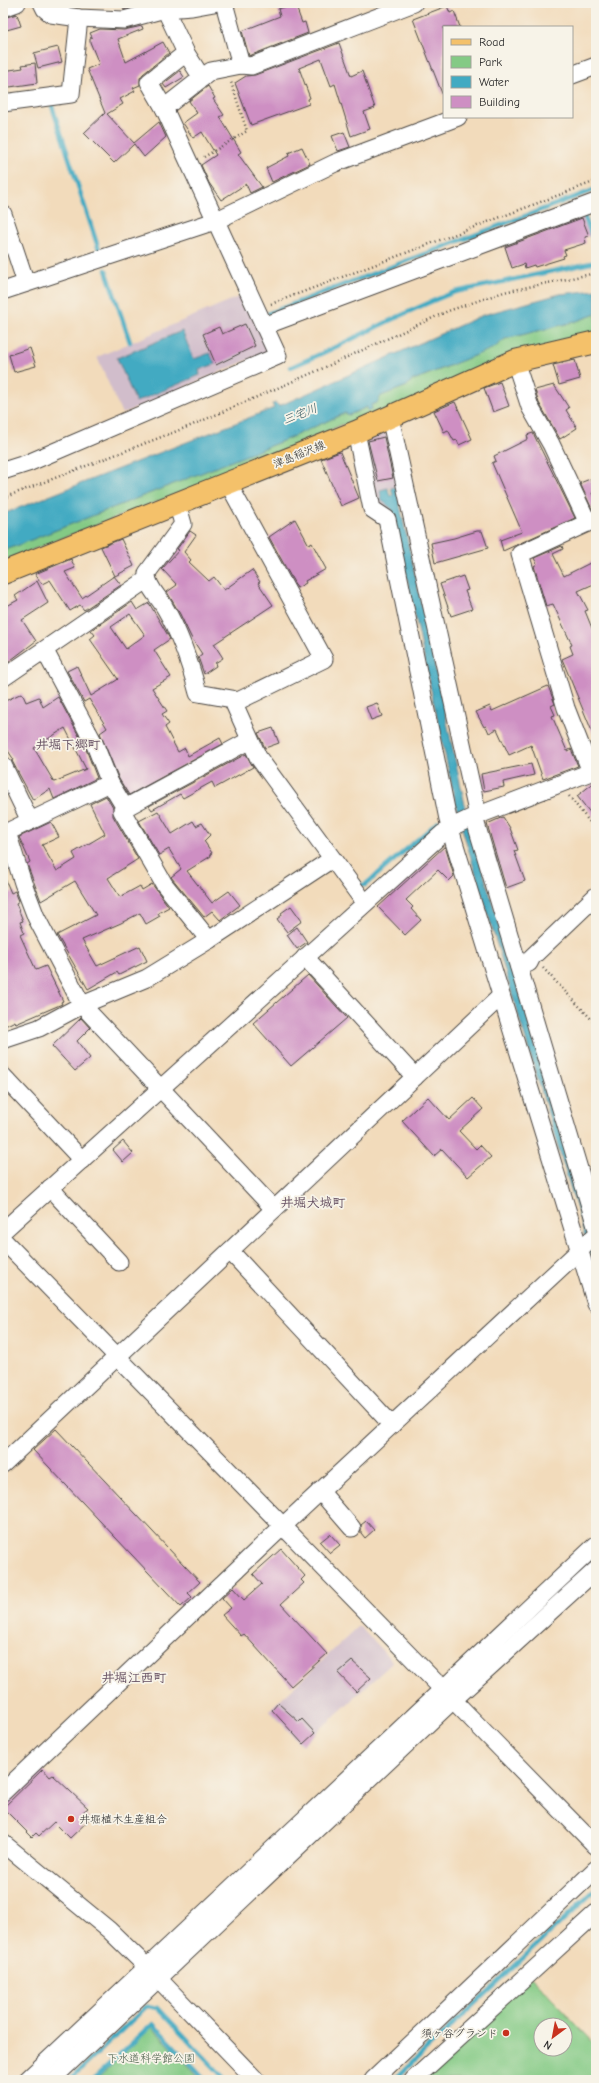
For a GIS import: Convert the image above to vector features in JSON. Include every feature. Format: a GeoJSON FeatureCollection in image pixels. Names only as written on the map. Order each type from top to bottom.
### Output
{"type":"FeatureCollection","features":[{"type":"Feature","properties":{"kind":"main road","name":"津島稲沢線"},"geometry":{"type":"LineString","coordinates":[[3,572],[356,432],[515,361],[596,342]]}},
{"type":"Feature","properties":{"kind":"street"},"geometry":{"type":"LineString","coordinates":[[3,8],[17,3]]}},
{"type":"Feature","properties":{"kind":"street"},"geometry":{"type":"LineString","coordinates":[[42,3],[44,9],[51,14],[80,18],[124,20],[166,9],[214,3]]}},
{"type":"Feature","properties":{"kind":"street"},"geometry":{"type":"LineString","coordinates":[[224,3],[241,65]]}},
{"type":"Feature","properties":{"kind":"street"},"geometry":{"type":"LineString","coordinates":[[164,108],[211,71],[241,65],[251,66],[414,3]]}},
{"type":"Feature","properties":{"kind":"street"},"geometry":{"type":"LineString","coordinates":[[166,9],[186,53],[202,78]]}},
{"type":"Feature","properties":{"kind":"street"},"geometry":{"type":"LineString","coordinates":[[3,103],[71,94],[80,18]]}},
{"type":"Feature","properties":{"kind":"street"},"geometry":{"type":"LineString","coordinates":[[3,472],[28,463],[278,356],[164,108],[148,82],[186,53]]}},
{"type":"Feature","properties":{"kind":"street"},"geometry":{"type":"LineString","coordinates":[[573,75],[596,66]]}},
{"type":"Feature","properties":{"kind":"street"},"geometry":{"type":"LineString","coordinates":[[3,291],[215,221],[335,163],[455,118]]}},
{"type":"Feature","properties":{"kind":"street"},"geometry":{"type":"LineString","coordinates":[[264,326],[596,202]]}},
{"type":"Feature","properties":{"kind":"street"},"geometry":{"type":"LineString","coordinates":[[3,214],[26,283]]}},
{"type":"Feature","properties":{"kind":"street"},"geometry":{"type":"LineString","coordinates":[[3,1231],[365,903],[466,821],[594,771],[566,708],[520,554],[592,521],[530,407],[515,361]]}},
{"type":"Feature","properties":{"kind":"street"},"geometry":{"type":"LineString","coordinates":[[390,417],[466,821],[501,996],[589,1242],[596,1304]]}},
{"type":"Feature","properties":{"kind":"street"},"geometry":{"type":"LineString","coordinates":[[356,432],[372,509],[386,519],[466,821],[525,962],[596,1226]]}},
{"type":"Feature","properties":{"kind":"street"},"geometry":{"type":"LineString","coordinates":[[228,483],[324,659],[234,703]]}},
{"type":"Feature","properties":{"kind":"street"},"geometry":{"type":"LineString","coordinates":[[177,503],[183,524],[147,573],[146,580],[166,609],[184,644],[198,693],[232,699],[258,757],[365,903]]}},
{"type":"Feature","properties":{"kind":"street"},"geometry":{"type":"LineString","coordinates":[[3,678],[45,651],[146,580]]}},
{"type":"Feature","properties":{"kind":"street"},"geometry":{"type":"LineString","coordinates":[[45,651],[95,745],[110,783],[124,808],[122,811],[164,884],[209,940]]}},
{"type":"Feature","properties":{"kind":"street"},"geometry":{"type":"LineString","coordinates":[[124,808],[250,740]]}},
{"type":"Feature","properties":{"kind":"street"},"geometry":{"type":"LineString","coordinates":[[3,765],[30,821]]}},
{"type":"Feature","properties":{"kind":"street"},"geometry":{"type":"LineString","coordinates":[[110,783],[7,832],[23,883],[36,917],[82,1005],[274,1209]]}},
{"type":"Feature","properties":{"kind":"street"},"geometry":{"type":"LineString","coordinates":[[3,1040],[39,1028],[82,1005],[147,978],[209,940],[332,858]]}},
{"type":"Feature","properties":{"kind":"street"},"geometry":{"type":"LineString","coordinates":[[525,962],[596,896]]}},
{"type":"Feature","properties":{"kind":"street"},"geometry":{"type":"LineString","coordinates":[[305,957],[415,1077]]}},
{"type":"Feature","properties":{"kind":"street"},"geometry":{"type":"LineString","coordinates":[[3,1464],[501,996]]}},
{"type":"Feature","properties":{"kind":"street"},"geometry":{"type":"LineString","coordinates":[[3,1076],[82,1160]]}},
{"type":"Feature","properties":{"kind":"street"},"geometry":{"type":"LineString","coordinates":[[50,1188],[119,1262]]}},
{"type":"Feature","properties":{"kind":"street"},"geometry":{"type":"LineString","coordinates":[[3,1240],[596,1846]]}},
{"type":"Feature","properties":{"kind":"street"},"geometry":{"type":"LineString","coordinates":[[3,1792],[320,1491],[589,1242]]}},
{"type":"Feature","properties":{"kind":"street"},"geometry":{"type":"LineString","coordinates":[[230,1251],[392,1425]]}},
{"type":"Feature","properties":{"kind":"street"},"geometry":{"type":"LineString","coordinates":[[320,1491],[352,1528]]}},
{"type":"Feature","properties":{"kind":"street"},"geometry":{"type":"LineString","coordinates":[[27,2080],[153,1972],[447,1694],[596,1545]]}},
{"type":"Feature","properties":{"kind":"street"},"geometry":{"type":"LineString","coordinates":[[447,1694],[596,1570]]}},
{"type":"Feature","properties":{"kind":"street"},"geometry":{"type":"LineString","coordinates":[[3,1843],[109,1930],[153,1972],[256,2080]]}},
{"type":"Feature","properties":{"kind":"street"},"geometry":{"type":"LineString","coordinates":[[373,2080],[596,1869]]}},
{"type":"Feature","properties":{"kind":"street"},"geometry":{"type":"LineString","coordinates":[[413,2080],[596,1913]]}},
{"type":"Feature","properties":{"kind":"street"},"geometry":{"type":"LineString","coordinates":[[51,2080],[153,1972]]}},
{"type":"Feature","properties":{"kind":"path"},"geometry":{"type":"LineString","coordinates":[[190,165],[247,132],[231,82],[241,65]]}},
{"type":"Feature","properties":{"kind":"path"},"geometry":{"type":"LineString","coordinates":[[257,309],[596,181]]}},
{"type":"Feature","properties":{"kind":"path"},"geometry":{"type":"LineString","coordinates":[[3,498],[190,426],[319,370],[448,311],[504,292],[596,273]]}},
{"type":"Feature","properties":{"kind":"path"},"geometry":{"type":"LineString","coordinates":[[559,784],[596,830]]}},
{"type":"Feature","properties":{"kind":"path"},"geometry":{"type":"LineString","coordinates":[[525,962],[596,1024]]}},
{"type":"Feature","properties":{"kind":"shaded area"},"geometry":{"type":"Polygon","coordinates":[[[243,295],[269,351],[122,414],[97,357],[243,295]]]}},
{"type":"Feature","properties":{"kind":"shaded area"},"geometry":{"type":"Polygon","coordinates":[[[386,431],[398,486],[380,490],[381,500],[392,509],[393,514],[377,501],[363,436],[386,431]]]}},
{"type":"Feature","properties":{"kind":"shaded area"},"geometry":{"type":"Polygon","coordinates":[[[359,1626],[393,1662],[302,1746],[269,1710],[359,1626]]]}},
{"type":"Feature","properties":{"kind":"green space"},"geometry":{"type":"Polygon","coordinates":[[[596,314],[596,337],[345,426],[343,424],[267,459],[3,561],[3,551],[285,440],[345,413],[349,415],[367,407],[368,411],[372,410],[371,405],[381,396],[407,386],[411,381],[447,367],[505,339],[574,322],[596,314]]]}},
{"type":"Feature","properties":{"kind":"green space","name":"須ヶ谷グランド"},"geometry":{"type":"Polygon","coordinates":[[[531,1977],[569,2017],[533,2017],[533,2057],[573,2057],[573,2021],[596,2045],[596,2080],[421,2080],[531,1977]]]}},
{"type":"Feature","properties":{"kind":"green space","name":"下水道科学館公園"},"geometry":{"type":"Polygon","coordinates":[[[152,2027],[202,2080],[96,2080],[152,2027]]]}},
{"type":"Feature","properties":{"kind":"water","name":"三宅川"},"geometry":{"type":"Polygon","coordinates":[[[596,290],[596,314],[574,322],[505,339],[494,348],[411,381],[407,386],[381,396],[377,403],[371,405],[372,409],[368,411],[367,407],[349,415],[345,413],[285,440],[3,551],[3,514],[274,408],[272,404],[276,403],[279,406],[483,315],[560,294],[596,290]]]}},
{"type":"Feature","properties":{"kind":"water"},"geometry":{"type":"Polygon","coordinates":[[[182,331],[194,359],[210,353],[215,364],[199,370],[200,375],[136,402],[117,358],[182,331]]]}},
{"type":"Feature","properties":{"kind":"water"},"geometry":{"type":"Polygon","coordinates":[[[396,487],[470,828],[596,1245],[596,1273],[458,815],[392,509],[381,500],[380,490],[388,488],[390,496],[393,495],[391,488],[396,487]]]}},
{"type":"Feature","properties":{"kind":"building"},"geometry":{"type":"Polygon","coordinates":[[[122,3],[133,3],[134,7],[124,10],[122,3]]]}},
{"type":"Feature","properties":{"kind":"building"},"geometry":{"type":"Polygon","coordinates":[[[295,4],[302,23],[305,22],[308,33],[249,56],[242,31],[280,16],[278,9],[295,4]]]}},
{"type":"Feature","properties":{"kind":"building"},"geometry":{"type":"Polygon","coordinates":[[[447,6],[450,13],[454,11],[460,26],[443,26],[443,96],[413,19],[447,6]]]}},
{"type":"Feature","properties":{"kind":"building"},"geometry":{"type":"Polygon","coordinates":[[[17,14],[21,26],[3,31],[3,18],[17,14]]]}},
{"type":"Feature","properties":{"kind":"building"},"geometry":{"type":"Polygon","coordinates":[[[142,26],[143,29],[118,39],[126,62],[163,42],[169,53],[143,74],[140,78],[140,85],[133,88],[135,91],[120,99],[123,104],[107,114],[134,143],[159,122],[166,137],[144,157],[134,144],[114,163],[84,133],[105,113],[87,69],[99,64],[90,42],[90,38],[92,37],[90,33],[100,29],[124,30],[142,26]]]}},
{"type":"Feature","properties":{"kind":"building"},"geometry":{"type":"Polygon","coordinates":[[[339,43],[351,76],[362,71],[375,108],[364,112],[370,129],[351,136],[335,84],[331,86],[321,59],[299,68],[310,98],[308,99],[309,104],[251,125],[235,83],[246,76],[255,75],[339,43]]]}},
{"type":"Feature","properties":{"kind":"building"},"geometry":{"type":"Polygon","coordinates":[[[58,47],[62,62],[38,68],[34,53],[58,47]]]}},
{"type":"Feature","properties":{"kind":"building"},"geometry":{"type":"Polygon","coordinates":[[[35,63],[37,83],[3,88],[3,71],[23,68],[22,65],[35,63]]]}},
{"type":"Feature","properties":{"kind":"building"},"geometry":{"type":"Polygon","coordinates":[[[180,71],[184,77],[166,88],[163,84],[180,71]]]}},
{"type":"Feature","properties":{"kind":"building"},"geometry":{"type":"Polygon","coordinates":[[[208,86],[215,98],[213,99],[224,115],[220,117],[241,152],[238,154],[262,187],[250,193],[246,184],[221,200],[209,183],[201,165],[216,155],[202,132],[193,138],[183,123],[197,113],[189,101],[208,86]]]}},
{"type":"Feature","properties":{"kind":"building"},"geometry":{"type":"Polygon","coordinates":[[[344,132],[350,147],[338,151],[332,136],[344,132]]]}},
{"type":"Feature","properties":{"kind":"building"},"geometry":{"type":"Polygon","coordinates":[[[302,147],[310,164],[272,182],[266,168],[289,156],[288,153],[302,147]]]}},
{"type":"Feature","properties":{"kind":"building"},"geometry":{"type":"Polygon","coordinates":[[[582,218],[589,236],[585,237],[586,243],[564,250],[566,255],[563,256],[564,258],[535,267],[534,265],[525,268],[524,264],[512,268],[505,247],[582,218]]]}},
{"type":"Feature","properties":{"kind":"building"},"geometry":{"type":"Polygon","coordinates":[[[245,324],[255,346],[216,365],[203,334],[219,327],[222,334],[245,324]]]}},
{"type":"Feature","properties":{"kind":"building"},"geometry":{"type":"Polygon","coordinates":[[[30,348],[36,366],[14,372],[9,355],[30,348]]]}},
{"type":"Feature","properties":{"kind":"building"},"geometry":{"type":"Polygon","coordinates":[[[575,360],[580,379],[559,385],[553,365],[575,360]]]}},
{"type":"Feature","properties":{"kind":"building"},"geometry":{"type":"Polygon","coordinates":[[[500,382],[509,406],[493,412],[484,388],[500,382]]]}},
{"type":"Feature","properties":{"kind":"building"},"geometry":{"type":"Polygon","coordinates":[[[554,385],[569,408],[566,410],[577,428],[560,439],[539,403],[535,390],[554,385]]]}},
{"type":"Feature","properties":{"kind":"building"},"geometry":{"type":"Polygon","coordinates":[[[455,402],[472,439],[459,445],[457,440],[454,441],[448,430],[444,432],[434,411],[455,402]]]}},
{"type":"Feature","properties":{"kind":"building"},"geometry":{"type":"Polygon","coordinates":[[[533,433],[575,518],[503,551],[500,540],[522,532],[492,463],[496,461],[494,456],[528,439],[527,435],[533,433]]]}},
{"type":"Feature","properties":{"kind":"building"},"geometry":{"type":"Polygon","coordinates":[[[384,437],[393,478],[378,481],[368,441],[384,437]]]}},
{"type":"Feature","properties":{"kind":"building"},"geometry":{"type":"Polygon","coordinates":[[[340,452],[359,498],[341,506],[321,459],[340,452]]]}},
{"type":"Feature","properties":{"kind":"building"},"geometry":{"type":"Polygon","coordinates":[[[590,479],[596,492],[592,493],[596,502],[596,507],[592,509],[580,483],[590,479]]]}},
{"type":"Feature","properties":{"kind":"building"},"geometry":{"type":"Polygon","coordinates":[[[295,519],[309,545],[312,543],[326,569],[305,581],[306,583],[297,588],[269,537],[295,519]]]}},
{"type":"Feature","properties":{"kind":"building"},"geometry":{"type":"Polygon","coordinates":[[[190,531],[196,535],[184,552],[191,560],[189,562],[209,581],[214,577],[224,590],[252,570],[260,582],[258,583],[273,605],[214,644],[223,658],[215,663],[216,666],[204,674],[198,657],[202,654],[191,637],[167,592],[177,585],[162,569],[179,550],[177,549],[190,531]]]}},
{"type":"Feature","properties":{"kind":"building"},"geometry":{"type":"Polygon","coordinates":[[[482,531],[488,548],[435,563],[431,543],[482,531]]]}},
{"type":"Feature","properties":{"kind":"building"},"geometry":{"type":"Polygon","coordinates":[[[121,539],[134,566],[115,576],[101,547],[121,539]]]}},
{"type":"Feature","properties":{"kind":"building"},"geometry":{"type":"Polygon","coordinates":[[[562,546],[563,549],[553,554],[564,576],[596,560],[596,583],[578,591],[588,610],[585,611],[596,638],[596,741],[562,659],[573,654],[570,646],[572,645],[553,604],[546,606],[534,566],[537,564],[534,558],[562,546]]]}},
{"type":"Feature","properties":{"kind":"building"},"geometry":{"type":"Polygon","coordinates":[[[71,559],[75,568],[65,572],[82,598],[114,576],[121,585],[84,610],[80,605],[70,611],[50,580],[42,584],[35,574],[71,559]]]}},
{"type":"Feature","properties":{"kind":"building"},"geometry":{"type":"Polygon","coordinates":[[[463,576],[468,590],[465,591],[472,609],[451,616],[440,584],[463,576]]]}},
{"type":"Feature","properties":{"kind":"building"},"geometry":{"type":"Polygon","coordinates":[[[37,581],[48,603],[22,620],[36,641],[3,666],[3,608],[18,600],[15,596],[37,581]]]}},
{"type":"Feature","properties":{"kind":"building"},"geometry":{"type":"Polygon","coordinates":[[[132,602],[137,610],[149,603],[170,639],[154,650],[171,677],[152,688],[167,711],[162,714],[169,724],[165,727],[178,752],[185,748],[188,756],[220,738],[223,744],[129,795],[119,779],[100,733],[107,728],[89,699],[84,702],[67,671],[77,666],[91,696],[118,679],[90,639],[95,635],[91,630],[132,602]],[[130,614],[111,627],[126,649],[145,635],[130,614]]]}},
{"type":"Feature","properties":{"kind":"building"},"geometry":{"type":"Polygon","coordinates":[[[548,686],[555,704],[551,706],[555,715],[552,716],[567,751],[571,749],[578,766],[543,779],[531,745],[509,755],[497,729],[489,733],[476,712],[490,706],[492,711],[548,686]]]}},
{"type":"Feature","properties":{"kind":"building"},"geometry":{"type":"Polygon","coordinates":[[[22,693],[26,702],[39,697],[43,707],[58,697],[86,749],[97,778],[54,799],[50,789],[33,800],[12,761],[14,760],[3,743],[3,702],[22,693]],[[65,728],[34,748],[54,782],[86,769],[65,728]]]}},
{"type":"Feature","properties":{"kind":"building"},"geometry":{"type":"Polygon","coordinates":[[[377,703],[382,716],[371,720],[366,707],[377,703]]]}},
{"type":"Feature","properties":{"kind":"building"},"geometry":{"type":"Polygon","coordinates":[[[273,728],[279,743],[265,748],[258,733],[273,728]]]}},
{"type":"Feature","properties":{"kind":"building"},"geometry":{"type":"Polygon","coordinates":[[[246,754],[253,767],[215,788],[212,782],[183,798],[180,794],[152,810],[149,806],[246,754]]]}},
{"type":"Feature","properties":{"kind":"building"},"geometry":{"type":"Polygon","coordinates":[[[531,764],[534,775],[503,782],[504,787],[484,791],[481,774],[531,764]]]}},
{"type":"Feature","properties":{"kind":"building"},"geometry":{"type":"Polygon","coordinates":[[[596,781],[596,820],[577,796],[596,781]]]}},
{"type":"Feature","properties":{"kind":"building"},"geometry":{"type":"Polygon","coordinates":[[[106,796],[113,808],[113,816],[138,859],[108,878],[120,897],[140,886],[142,890],[152,884],[169,907],[158,913],[160,916],[146,924],[140,913],[82,940],[97,966],[140,946],[147,961],[119,975],[117,972],[88,989],[57,935],[96,915],[75,881],[41,901],[27,864],[30,862],[19,837],[51,822],[59,837],[42,845],[57,871],[76,859],[73,853],[105,834],[90,804],[106,796]]]}},
{"type":"Feature","properties":{"kind":"building"},"geometry":{"type":"Polygon","coordinates":[[[158,811],[172,834],[193,821],[196,826],[202,823],[210,835],[204,841],[212,853],[210,854],[211,856],[187,871],[212,903],[229,891],[240,905],[220,920],[212,911],[204,917],[171,877],[181,869],[169,849],[159,855],[139,821],[158,811]]]}},
{"type":"Feature","properties":{"kind":"building"},"geometry":{"type":"Polygon","coordinates":[[[503,817],[510,828],[518,850],[514,851],[525,881],[506,888],[487,824],[503,817]]]}},
{"type":"Feature","properties":{"kind":"building"},"geometry":{"type":"Polygon","coordinates":[[[445,846],[454,876],[449,881],[438,870],[406,900],[413,907],[411,909],[421,920],[405,935],[378,907],[445,846]]]}},
{"type":"Feature","properties":{"kind":"building"},"geometry":{"type":"Polygon","coordinates":[[[3,874],[11,893],[15,891],[19,901],[16,903],[23,921],[20,922],[24,933],[20,935],[36,970],[46,966],[63,1001],[61,1002],[62,1004],[16,1024],[15,1021],[3,1027],[3,874]]]}},
{"type":"Feature","properties":{"kind":"building"},"geometry":{"type":"Polygon","coordinates":[[[291,906],[302,921],[287,932],[277,919],[282,915],[281,913],[291,906]]]}},
{"type":"Feature","properties":{"kind":"building"},"geometry":{"type":"Polygon","coordinates":[[[297,927],[307,942],[297,949],[287,935],[297,927]]]}},
{"type":"Feature","properties":{"kind":"building"},"geometry":{"type":"Polygon","coordinates":[[[308,975],[347,1018],[291,1066],[253,1023],[308,975]]]}},
{"type":"Feature","properties":{"kind":"building"},"geometry":{"type":"Polygon","coordinates":[[[81,1018],[90,1028],[77,1041],[90,1058],[75,1071],[52,1046],[81,1018]]]}},
{"type":"Feature","properties":{"kind":"building"},"geometry":{"type":"Polygon","coordinates":[[[428,1097],[449,1120],[473,1098],[483,1109],[459,1131],[476,1149],[480,1145],[491,1157],[468,1177],[442,1149],[434,1156],[402,1121],[428,1097]]]}},
{"type":"Feature","properties":{"kind":"building"},"geometry":{"type":"Polygon","coordinates":[[[123,1141],[133,1153],[123,1162],[113,1150],[123,1141]]]}},
{"type":"Feature","properties":{"kind":"building"},"geometry":{"type":"Polygon","coordinates":[[[56,1429],[200,1582],[188,1593],[192,1597],[181,1607],[33,1450],[56,1429]]]}},
{"type":"Feature","properties":{"kind":"building"},"geometry":{"type":"Polygon","coordinates":[[[366,1521],[374,1530],[365,1538],[361,1533],[361,1525],[366,1521]]]}},
{"type":"Feature","properties":{"kind":"building"},"geometry":{"type":"Polygon","coordinates":[[[330,1534],[340,1545],[330,1553],[320,1542],[330,1534]]]}},
{"type":"Feature","properties":{"kind":"building"},"geometry":{"type":"Polygon","coordinates":[[[281,1549],[305,1576],[301,1580],[304,1583],[281,1604],[327,1654],[291,1686],[244,1634],[241,1636],[222,1615],[231,1608],[222,1598],[233,1588],[244,1600],[262,1584],[253,1574],[281,1549]]]}},
{"type":"Feature","properties":{"kind":"building"},"geometry":{"type":"Polygon","coordinates":[[[352,1661],[371,1678],[356,1692],[338,1673],[352,1661]]]}},
{"type":"Feature","properties":{"kind":"building"},"geometry":{"type":"Polygon","coordinates":[[[278,1703],[299,1722],[302,1719],[315,1733],[303,1744],[272,1710],[278,1703]]]}},
{"type":"Feature","properties":{"kind":"building"},"geometry":{"type":"Polygon","coordinates":[[[43,1769],[50,1777],[53,1775],[88,1808],[83,1812],[90,1819],[70,1838],[54,1822],[39,1836],[36,1833],[32,1837],[3,1808],[43,1769]]]}},
{"type":"Feature","properties":{"kind":"waterway"},"geometry":{"type":"LineString","coordinates":[[69,3],[71,12]]}},
{"type":"Feature","properties":{"kind":"waterway"},"geometry":{"type":"LineString","coordinates":[[51,103],[99,250]]}},
{"type":"Feature","properties":{"kind":"waterway"},"geometry":{"type":"LineString","coordinates":[[269,313],[596,189]]}},
{"type":"Feature","properties":{"kind":"waterway"},"geometry":{"type":"LineString","coordinates":[[584,215],[596,248]]}},
{"type":"Feature","properties":{"kind":"waterway"},"geometry":{"type":"LineString","coordinates":[[291,367],[332,349],[414,309],[455,292],[596,262]]}},
{"type":"Feature","properties":{"kind":"waterway"},"geometry":{"type":"LineString","coordinates":[[106,270],[130,342]]}},
{"type":"Feature","properties":{"kind":"waterway"},"geometry":{"type":"LineString","coordinates":[[358,882],[360,885],[365,885],[438,822]]}},
{"type":"Feature","properties":{"kind":"waterway"},"geometry":{"type":"LineString","coordinates":[[394,2080],[596,1889]]}},
{"type":"Feature","properties":{"kind":"waterway"},"geometry":{"type":"LineString","coordinates":[[70,2080],[147,2006],[158,2008],[226,2080]]}},
{"type":"Feature","properties":{"kind":"waterway"},"geometry":{"type":"LineString","coordinates":[[92,2080],[153,2024],[206,2080]]}},
{"type":"Feature","properties":{"kind":"place","name":"井堀植木生産組合"},"geometry":{"type":"Point","coordinates":[71,1819]}},
{"type":"Feature","properties":{"kind":"place","name":"須ヶ谷グランド"},"geometry":{"type":"Point","coordinates":[506,2033]}},
{"type":"Feature","properties":{"kind":"district","name":"井堀下郷町"},"geometry":{"type":"Point","coordinates":[68,744]}},
{"type":"Feature","properties":{"kind":"district","name":"井堀犬城町"},"geometry":{"type":"Point","coordinates":[313,1202]}},
{"type":"Feature","properties":{"kind":"district","name":"井堀江西町"},"geometry":{"type":"Point","coordinates":[134,1677]}}]}
